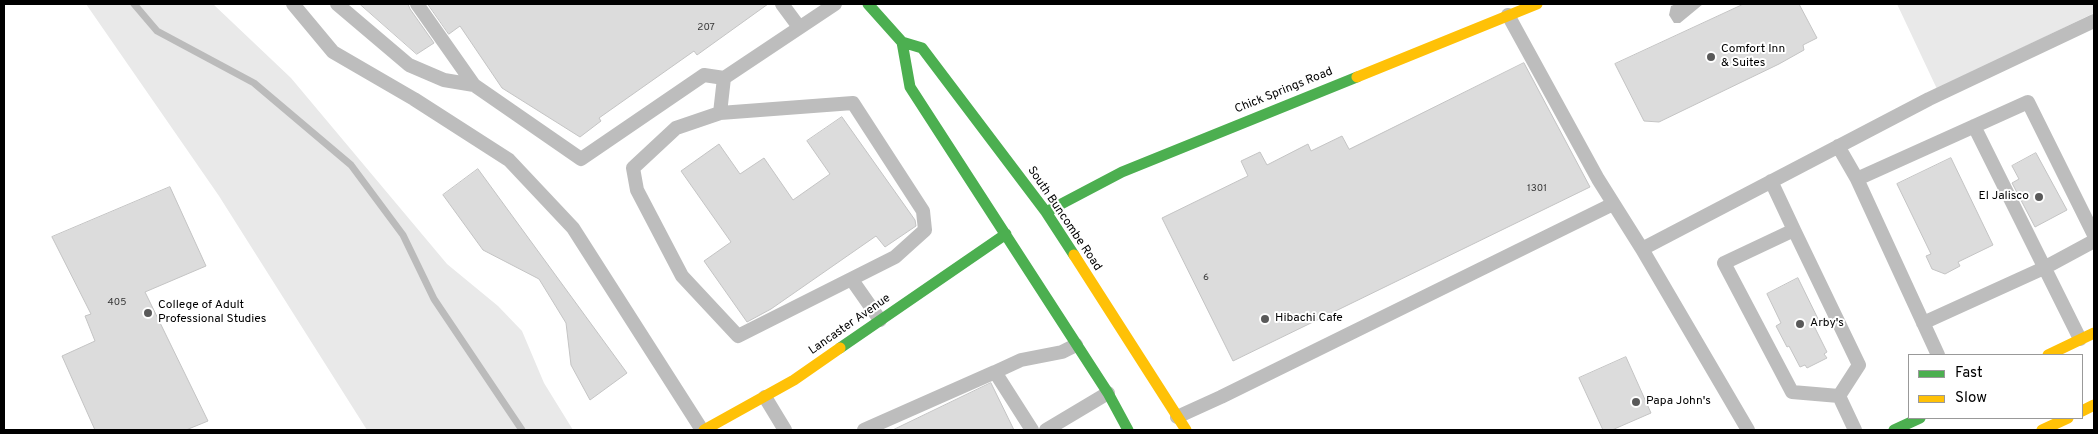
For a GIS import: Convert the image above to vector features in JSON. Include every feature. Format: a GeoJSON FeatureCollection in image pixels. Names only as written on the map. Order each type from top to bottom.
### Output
{"type":"FeatureCollection","features":[{"type":"Feature","properties":{"kind":"main road","name":"South Buncombe Road"},"geometry":{"type":"LineString","coordinates":[[868,4],[902,42],[922,48],[1046,212],[1186,430]]}},
{"type":"Feature","properties":{"kind":"main road","name":"Chick Springs Road"},"geometry":{"type":"LineString","coordinates":[[1046,212],[1122,172],[1537,4]]}},
{"type":"Feature","properties":{"kind":"main road"},"geometry":{"type":"LineString","coordinates":[[902,42],[910,87],[1108,393],[1128,430]]}},
{"type":"Feature","properties":{"kind":"main road","name":"Lancaster Avenue"},"geometry":{"type":"LineString","coordinates":[[703,430],[794,380],[1006,234]]}},
{"type":"Feature","properties":{"kind":"main road"},"geometry":{"type":"LineString","coordinates":[[2050,354],[2094,333]]}},
{"type":"Feature","properties":{"kind":"main road"},"geometry":{"type":"LineString","coordinates":[[1894,430],[1918,419]]}},
{"type":"Feature","properties":{"kind":"main road"},"geometry":{"type":"LineString","coordinates":[[2042,430],[2066,419]]}},
{"type":"Feature","properties":{"kind":"lane"},"geometry":{"type":"LineString","coordinates":[[293,4],[333,52],[414,99],[509,160],[573,228],[703,430]]}},
{"type":"Feature","properties":{"kind":"lane"},"geometry":{"type":"LineString","coordinates":[[338,4],[409,65],[444,80],[474,85]]}},
{"type":"Feature","properties":{"kind":"lane"},"geometry":{"type":"LineString","coordinates":[[417,4],[474,85],[581,159],[704,75],[724,78],[834,4]]}},
{"type":"Feature","properties":{"kind":"lane"},"geometry":{"type":"LineString","coordinates":[[782,4],[800,27]]}},
{"type":"Feature","properties":{"kind":"lane"},"geometry":{"type":"LineString","coordinates":[[1508,15],[1598,179],[1642,249],[1748,430]]}},
{"type":"Feature","properties":{"kind":"lane"},"geometry":{"type":"LineString","coordinates":[[1642,249],[1929,99],[2094,21]]}},
{"type":"Feature","properties":{"kind":"lane"},"geometry":{"type":"LineString","coordinates":[[720,113],[724,78]]}},
{"type":"Feature","properties":{"kind":"lane"},"geometry":{"type":"LineString","coordinates":[[1857,179],[2028,102],[2094,235]]}},
{"type":"Feature","properties":{"kind":"lane"},"geometry":{"type":"LineString","coordinates":[[853,103],[923,211],[925,230],[895,257],[738,336],[682,276],[637,190],[633,168],[676,128],[720,113],[853,103]]}},
{"type":"Feature","properties":{"kind":"lane"},"geometry":{"type":"LineString","coordinates":[[1974,126],[2080,339]]}},
{"type":"Feature","properties":{"kind":"lane"},"geometry":{"type":"LineString","coordinates":[[1838,146],[1857,179],[1938,354]]}},
{"type":"Feature","properties":{"kind":"lane"},"geometry":{"type":"LineString","coordinates":[[1770,181],[1859,365],[1839,396]]}},
{"type":"Feature","properties":{"kind":"lane"},"geometry":{"type":"LineString","coordinates":[[1177,417],[1237,390],[1613,204]]}},
{"type":"Feature","properties":{"kind":"lane"},"geometry":{"type":"LineString","coordinates":[[1794,230],[1724,263],[1792,392],[1839,396]]}},
{"type":"Feature","properties":{"kind":"lane"},"geometry":{"type":"LineString","coordinates":[[1923,323],[2044,268],[2094,241]]}},
{"type":"Feature","properties":{"kind":"lane"},"geometry":{"type":"LineString","coordinates":[[852,280],[880,320]]}},
{"type":"Feature","properties":{"kind":"lane"},"geometry":{"type":"LineString","coordinates":[[864,430],[1021,360],[1062,352],[1076,345]]}},
{"type":"Feature","properties":{"kind":"lane"},"geometry":{"type":"LineString","coordinates":[[995,372],[1032,430]]}},
{"type":"Feature","properties":{"kind":"lane"},"geometry":{"type":"LineString","coordinates":[[1046,430],[1108,393]]}},
{"type":"Feature","properties":{"kind":"lane"},"geometry":{"type":"LineString","coordinates":[[1839,396],[1855,430]]}},
{"type":"Feature","properties":{"kind":"lane"},"geometry":{"type":"LineString","coordinates":[[765,397],[785,430]]}},
{"type":"Feature","properties":{"kind":"shaded area"},"geometry":{"type":"Polygon","coordinates":[[[86,4],[213,4],[291,78],[447,264],[498,306],[522,331],[544,383],[573,430],[367,430],[219,196],[86,4]]]}},
{"type":"Feature","properties":{"kind":"shaded area"},"geometry":{"type":"Polygon","coordinates":[[[1676,4],[1703,4],[1680,23],[1674,23],[1669,15],[1671,6],[1676,4]]]}},
{"type":"Feature","properties":{"kind":"shaded area"},"geometry":{"type":"Polygon","coordinates":[[[1897,4],[2094,4],[2094,13],[1937,89],[1897,4]]]}},
{"type":"Feature","properties":{"kind":"building"},"geometry":{"type":"Polygon","coordinates":[[[360,4],[408,4],[434,43],[417,54],[360,4]]]}},
{"type":"Feature","properties":{"kind":"building"},"geometry":{"type":"Polygon","coordinates":[[[428,4],[768,4],[697,55],[694,51],[599,118],[601,121],[580,137],[502,88],[460,26],[449,34],[428,4]]]}},
{"type":"Feature","properties":{"kind":"building","name":"Comfort Inn & Suites"},"geometry":{"type":"Polygon","coordinates":[[[1744,4],[1799,4],[1817,38],[1803,45],[1804,50],[1779,64],[1659,122],[1644,121],[1615,64],[1744,4]]]}},
{"type":"Feature","properties":{"kind":"building"},"geometry":{"type":"Polygon","coordinates":[[[1524,63],[1590,187],[1233,361],[1162,218],[1248,176],[1241,161],[1260,152],[1267,165],[1308,144],[1311,151],[1342,136],[1349,149],[1524,63]]]}},
{"type":"Feature","properties":{"kind":"building"},"geometry":{"type":"Polygon","coordinates":[[[842,117],[915,220],[916,226],[885,247],[876,236],[771,309],[747,322],[704,261],[731,242],[681,171],[719,144],[740,174],[764,158],[793,200],[830,174],[807,141],[842,117]]]}},
{"type":"Feature","properties":{"kind":"building","name":"El Jalisco"},"geometry":{"type":"Polygon","coordinates":[[[2036,153],[2067,210],[2035,227],[2012,183],[2019,179],[2012,166],[2036,153]]]}},
{"type":"Feature","properties":{"kind":"building"},"geometry":{"type":"Polygon","coordinates":[[[1951,158],[1993,245],[1958,262],[1960,266],[1945,274],[1932,269],[1926,256],[1931,254],[1897,184],[1951,158]]]}},
{"type":"Feature","properties":{"kind":"building"},"geometry":{"type":"Polygon","coordinates":[[[478,169],[627,373],[590,400],[571,365],[566,323],[539,279],[483,250],[443,195],[478,169]]]}},
{"type":"Feature","properties":{"kind":"building"},"geometry":{"type":"Polygon","coordinates":[[[170,187],[206,266],[145,292],[208,421],[186,430],[95,430],[62,356],[95,341],[85,316],[91,314],[52,237],[170,187]]]}},
{"type":"Feature","properties":{"kind":"building","name":"Arby's"},"geometry":{"type":"Polygon","coordinates":[[[1798,278],[1821,325],[1815,328],[1827,352],[1824,354],[1827,358],[1807,368],[1805,365],[1800,367],[1789,346],[1787,347],[1776,326],[1781,323],[1767,294],[1798,278]]]}},
{"type":"Feature","properties":{"kind":"building"},"geometry":{"type":"Polygon","coordinates":[[[1626,357],[1651,413],[1612,430],[1603,430],[1579,378],[1626,357]]]}},
{"type":"Feature","properties":{"kind":"building"},"geometry":{"type":"Polygon","coordinates":[[[991,383],[1014,430],[893,430],[991,383]]]}},
{"type":"Feature","properties":{"kind":"waterway"},"geometry":{"type":"LineString","coordinates":[[134,4],[157,31],[254,83],[351,165],[403,235],[434,299],[522,430]]}},
{"type":"Feature","properties":{"kind":"traffic: fast"},"geometry":{"type":"LineString","coordinates":[[868,4],[902,42],[922,48],[1046,212],[1074,255]]}},
{"type":"Feature","properties":{"kind":"traffic: fast"},"geometry":{"type":"LineString","coordinates":[[902,42],[910,87],[1108,393],[1128,430]]}},
{"type":"Feature","properties":{"kind":"traffic: fast"},"geometry":{"type":"LineString","coordinates":[[1046,212],[1122,172],[1357,77]]}},
{"type":"Feature","properties":{"kind":"traffic: fast"},"geometry":{"type":"LineString","coordinates":[[840,348],[1006,234]]}},
{"type":"Feature","properties":{"kind":"traffic: fast"},"geometry":{"type":"LineString","coordinates":[[1894,430],[1918,419]]}},
{"type":"Feature","properties":{"kind":"traffic: slow"},"geometry":{"type":"LineString","coordinates":[[1357,77],[1537,4]]}},
{"type":"Feature","properties":{"kind":"traffic: slow"},"geometry":{"type":"LineString","coordinates":[[1074,255],[1186,430]]}},
{"type":"Feature","properties":{"kind":"traffic: slow"},"geometry":{"type":"LineString","coordinates":[[2050,354],[2094,333]]}},
{"type":"Feature","properties":{"kind":"traffic: slow"},"geometry":{"type":"LineString","coordinates":[[704,430],[794,380],[840,348]]}},
{"type":"Feature","properties":{"kind":"traffic: slow"},"geometry":{"type":"LineString","coordinates":[[2083,410],[2094,405]]}},
{"type":"Feature","properties":{"kind":"traffic: slow"},"geometry":{"type":"LineString","coordinates":[[2042,430],[2066,419]]}},
{"type":"Feature","properties":{"kind":"place","name":"Comfort Inn & Suites"},"geometry":{"type":"Point","coordinates":[1711,57]}},
{"type":"Feature","properties":{"kind":"place","name":"El Jalisco"},"geometry":{"type":"Point","coordinates":[2039,197]}},
{"type":"Feature","properties":{"kind":"place","name":"College of Adult Professional Studies"},"geometry":{"type":"Point","coordinates":[148,313]}},
{"type":"Feature","properties":{"kind":"place","name":"Hibachi Cafe"},"geometry":{"type":"Point","coordinates":[1265,319]}},
{"type":"Feature","properties":{"kind":"place","name":"Arby's"},"geometry":{"type":"Point","coordinates":[1800,324]}},
{"type":"Feature","properties":{"kind":"place","name":"Papa John's"},"geometry":{"type":"Point","coordinates":[1636,402]}}]}
